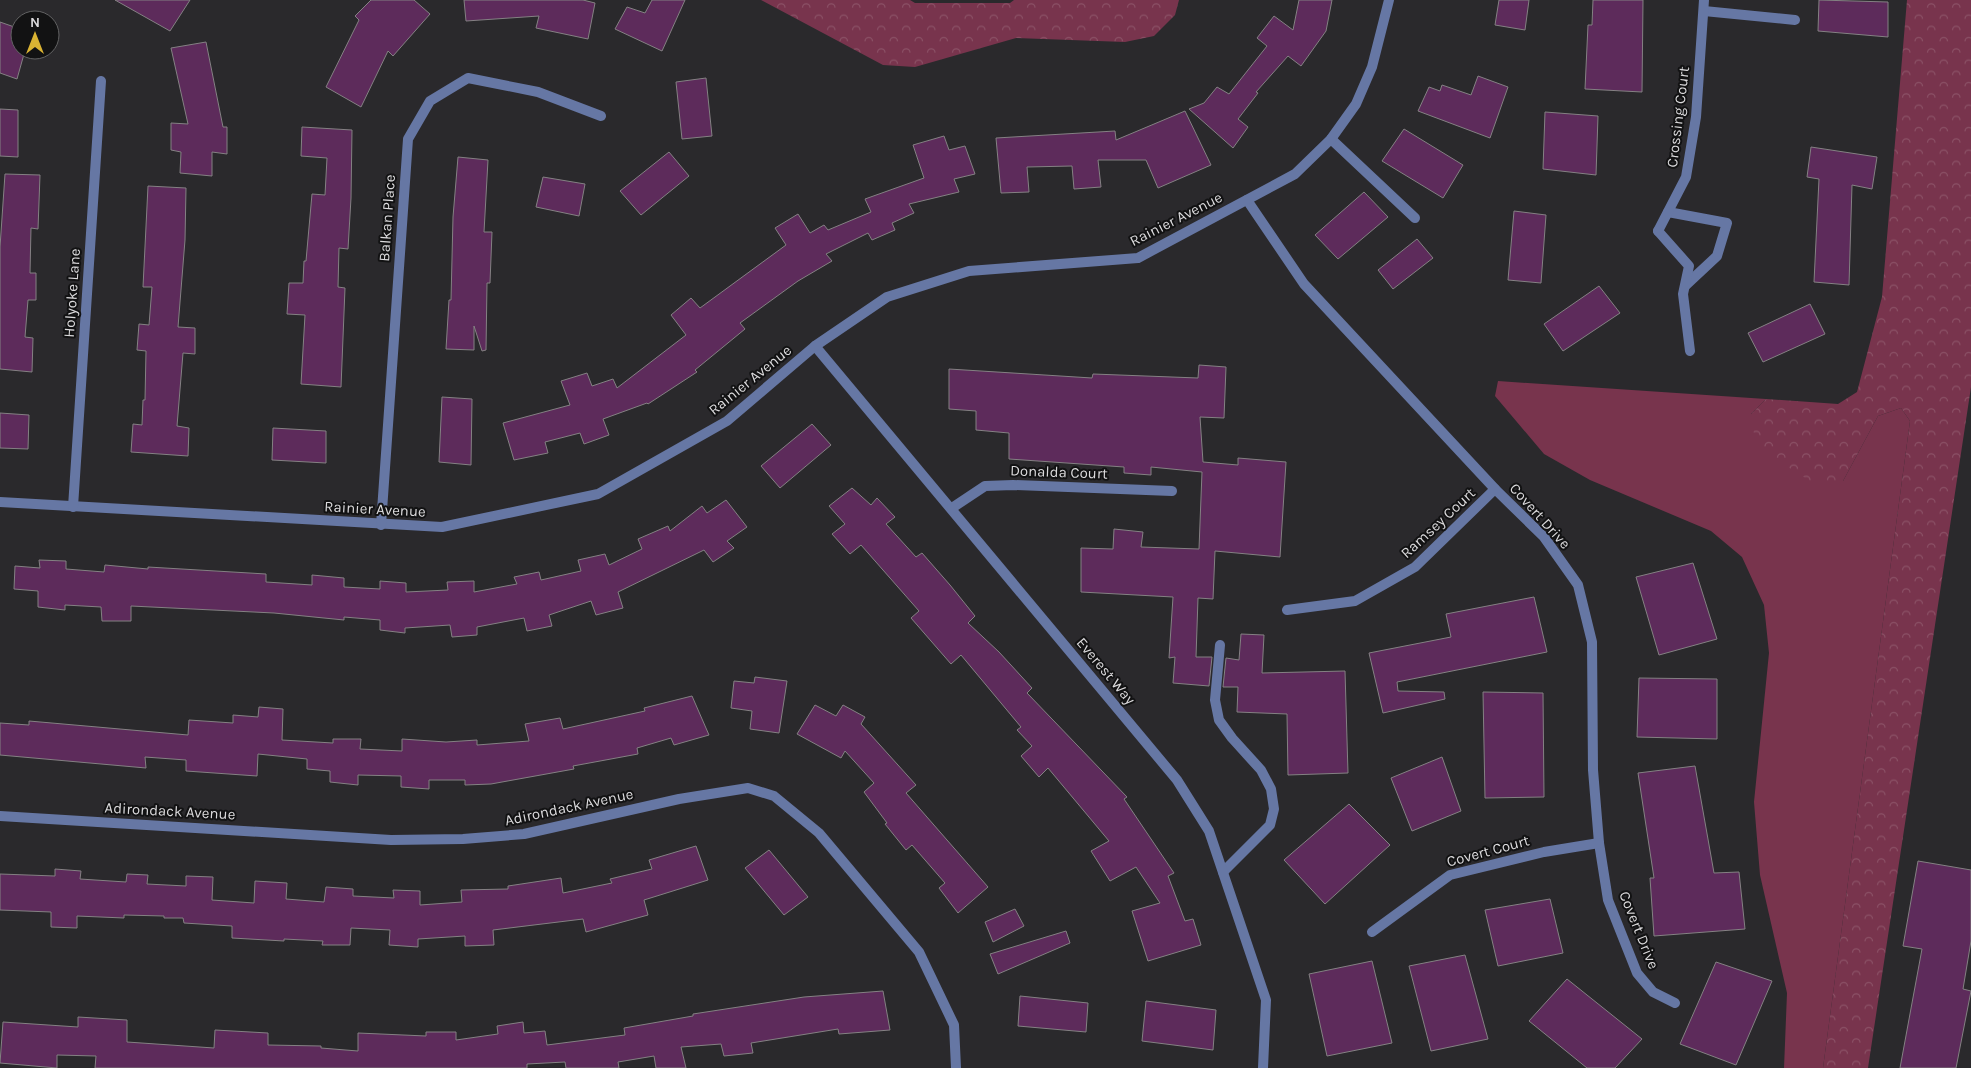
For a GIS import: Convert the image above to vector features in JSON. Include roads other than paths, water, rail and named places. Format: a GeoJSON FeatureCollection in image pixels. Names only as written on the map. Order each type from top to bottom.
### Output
{"type":"FeatureCollection","features":[{"type":"Feature","properties":{"kind":"street","name":"Rainier Avenue"},"geometry":{"type":"LineString","coordinates":[[0,502],[442,527],[598,494],[727,421],[815,346],[886,297],[969,271],[1138,258],[1295,174],[1331,139],[1356,104],[1372,67],[1389,0]]}},
{"type":"Feature","properties":{"kind":"street"},"geometry":{"type":"LineString","coordinates":[[1704,5],[1795,20]]}},
{"type":"Feature","properties":{"kind":"street","name":"Crossing Court"},"geometry":{"type":"LineString","coordinates":[[1686,285],[1689,266],[1658,231],[1686,177],[1696,117],[1704,5]]}},
{"type":"Feature","properties":{"kind":"street","name":"Balkan Place"},"geometry":{"type":"LineString","coordinates":[[381,525],[408,139],[430,101],[468,78],[538,92],[601,116]]}},
{"type":"Feature","properties":{"kind":"street","name":"Holyoke Lane"},"geometry":{"type":"LineString","coordinates":[[73,506],[101,81]]}},
{"type":"Feature","properties":{"kind":"street"},"geometry":{"type":"LineString","coordinates":[[1331,139],[1415,218]]}},
{"type":"Feature","properties":{"kind":"street","name":"Covert Drive"},"geometry":{"type":"LineString","coordinates":[[1247,200],[1304,284],[1495,489],[1544,538],[1578,585],[1592,642],[1593,770],[1599,843],[1608,900],[1637,973],[1653,992],[1674,1003]]}},
{"type":"Feature","properties":{"kind":"street"},"geometry":{"type":"LineString","coordinates":[[1668,212],[1726,223],[1717,256],[1686,285],[1683,294],[1690,351]]}},
{"type":"Feature","properties":{"kind":"street","name":"Everest Way"},"geometry":{"type":"LineString","coordinates":[[815,346],[1177,780],[1209,831],[1266,1000],[1263,1068]]}},
{"type":"Feature","properties":{"kind":"street","name":"Donalda Court"},"geometry":{"type":"LineString","coordinates":[[952,508],[984,486],[1013,484],[1172,491]]}},
{"type":"Feature","properties":{"kind":"street","name":"Ramsey Court"},"geometry":{"type":"LineString","coordinates":[[1287,610],[1355,601],[1415,567],[1495,489]]}},
{"type":"Feature","properties":{"kind":"street"},"geometry":{"type":"LineString","coordinates":[[1220,645],[1215,700],[1219,720],[1232,738],[1261,770],[1271,789],[1274,809],[1270,825],[1223,872]]}},
{"type":"Feature","properties":{"kind":"street","name":"Adirondack Avenue"},"geometry":{"type":"LineString","coordinates":[[0,816],[391,840],[463,839],[524,834],[679,798],[748,788],[774,796],[818,833],[919,952],[954,1025],[956,1068]]}},
{"type":"Feature","properties":{"kind":"street","name":"Covert Court"},"geometry":{"type":"LineString","coordinates":[[1372,932],[1450,875],[1544,852],[1599,843]]}}]}
